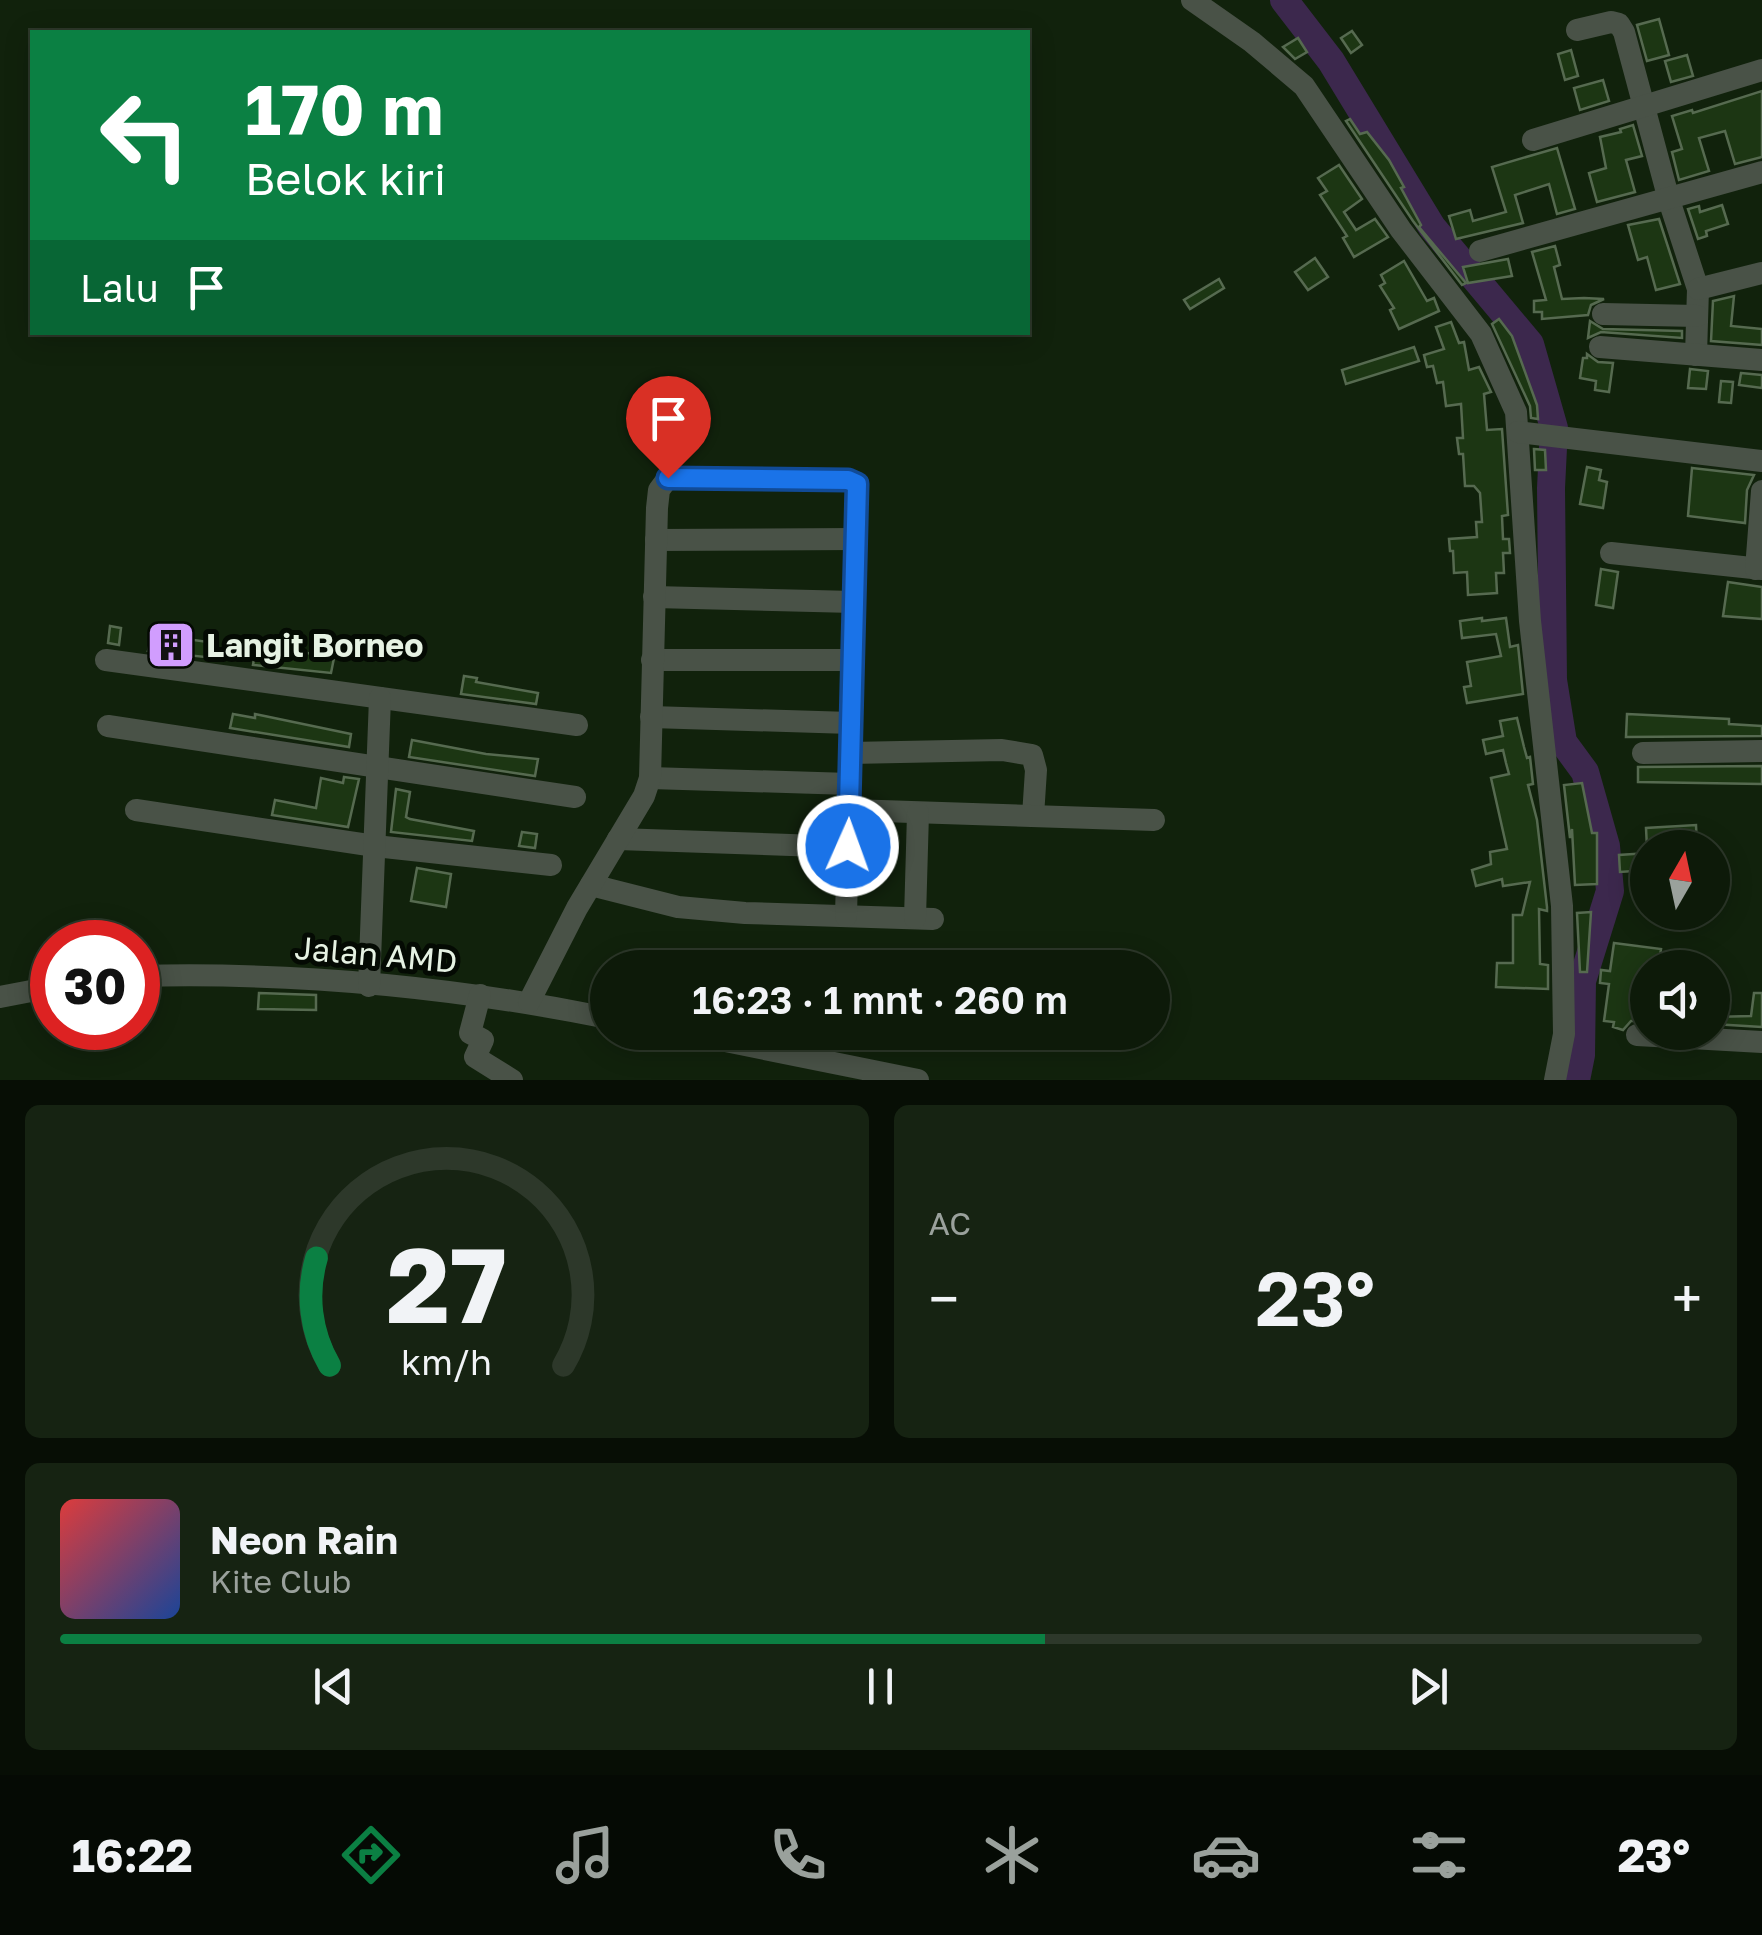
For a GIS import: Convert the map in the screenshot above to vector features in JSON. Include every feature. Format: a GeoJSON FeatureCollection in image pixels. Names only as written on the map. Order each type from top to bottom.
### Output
{"type":"FeatureCollection","features":[{"type":"Feature","properties":{"kind":"street"},"geometry":{"type":"LineString","coordinates":[[1192,0],[1252,42],[1304,86],[1401,230],[1481,334],[1526,433],[1532,640],[1562,906],[1564,1034],[1555,1080]]}},
{"type":"Feature","properties":{"kind":"street"},"geometry":{"type":"LineString","coordinates":[[1577,30],[1611,22],[1619,24],[1624,32],[1698,289],[1696,355]]}},
{"type":"Feature","properties":{"kind":"street"},"geometry":{"type":"LineString","coordinates":[[1533,140],[1762,70]]}},
{"type":"Feature","properties":{"kind":"street"},"geometry":{"type":"LineString","coordinates":[[1480,251],[1762,172]]}},
{"type":"Feature","properties":{"kind":"street"},"geometry":{"type":"LineString","coordinates":[[1698,289],[1762,272]]}},
{"type":"Feature","properties":{"kind":"street"},"geometry":{"type":"LineString","coordinates":[[1603,314],[1697,316]]}},
{"type":"Feature","properties":{"kind":"street"},"geometry":{"type":"LineString","coordinates":[[1600,348],[1762,360]]}},
{"type":"Feature","properties":{"kind":"street"},"geometry":{"type":"LineString","coordinates":[[1526,433],[1762,462]]}},
{"type":"Feature","properties":{"kind":"street"},"geometry":{"type":"LineString","coordinates":[[529,1002],[591,884],[644,796],[650,778],[659,490],[668,478],[848,480],[857,484],[846,916]]}},
{"type":"Feature","properties":{"kind":"street"},"geometry":{"type":"LineString","coordinates":[[1611,552],[1759,569],[1762,491]]}},
{"type":"Feature","properties":{"kind":"street"},"geometry":{"type":"LineString","coordinates":[[656,540],[857,539]]}},
{"type":"Feature","properties":{"kind":"street"},"geometry":{"type":"LineString","coordinates":[[654,597],[854,602]]}},
{"type":"Feature","properties":{"kind":"street"},"geometry":{"type":"LineString","coordinates":[[106,660],[577,726]]}},
{"type":"Feature","properties":{"kind":"street"},"geometry":{"type":"LineString","coordinates":[[652,660],[852,660]]}},
{"type":"Feature","properties":{"kind":"street"},"geometry":{"type":"LineString","coordinates":[[369,986],[380,698]]}},
{"type":"Feature","properties":{"kind":"street"},"geometry":{"type":"LineString","coordinates":[[651,717],[851,723]]}},
{"type":"Feature","properties":{"kind":"street"},"geometry":{"type":"LineString","coordinates":[[108,726],[575,797]]}},
{"type":"Feature","properties":{"kind":"street"},"geometry":{"type":"LineString","coordinates":[[850,753],[1002,750],[1032,755],[1036,770],[1033,816]]}},
{"type":"Feature","properties":{"kind":"street"},"geometry":{"type":"LineString","coordinates":[[1644,753],[1762,751]]}},
{"type":"Feature","properties":{"kind":"street"},"geometry":{"type":"LineString","coordinates":[[650,778],[850,784]]}},
{"type":"Feature","properties":{"kind":"street"},"geometry":{"type":"LineString","coordinates":[[136,810],[376,846],[551,866]]}},
{"type":"Feature","properties":{"kind":"street"},"geometry":{"type":"LineString","coordinates":[[851,810],[1154,820]]}},
{"type":"Feature","properties":{"kind":"street"},"geometry":{"type":"LineString","coordinates":[[591,884],[678,908],[924,918],[918,812]]}},
{"type":"Feature","properties":{"kind":"street"},"geometry":{"type":"LineString","coordinates":[[618,839],[848,847]]}},
{"type":"Feature","properties":{"kind":"street","name":"Jalan AMD"},"geometry":{"type":"LineString","coordinates":[[160,976],[265,977],[369,986],[529,1002],[590,1014]]}},
{"type":"Feature","properties":{"kind":"street"},"geometry":{"type":"LineString","coordinates":[[0,998],[30,992]]}},
{"type":"Feature","properties":{"kind":"street"},"geometry":{"type":"LineString","coordinates":[[480,996],[470,1033],[482,1040],[475,1056],[499,1076]]}},
{"type":"Feature","properties":{"kind":"street"},"geometry":{"type":"LineString","coordinates":[[1730,1040],[1762,1042]]}},
{"type":"Feature","properties":{"kind":"street"},"geometry":{"type":"LineString","coordinates":[[770,1050],[918,1080]]}},
{"type":"Feature","properties":{"kind":"building"},"geometry":{"type":"Polygon","coordinates":[[[1659,19],[1669,55],[1647,61],[1637,25],[1659,19]]]}},
{"type":"Feature","properties":{"kind":"building"},"geometry":{"type":"Polygon","coordinates":[[[1352,31],[1362,45],[1351,53],[1341,38],[1352,31]]]}},
{"type":"Feature","properties":{"kind":"building"},"geometry":{"type":"Polygon","coordinates":[[[1298,38],[1307,52],[1295,59],[1283,47],[1298,38]]]}},
{"type":"Feature","properties":{"kind":"building"},"geometry":{"type":"Polygon","coordinates":[[[1571,50],[1578,76],[1565,80],[1558,54],[1571,50]]]}},
{"type":"Feature","properties":{"kind":"building"},"geometry":{"type":"Polygon","coordinates":[[[1687,55],[1693,76],[1671,82],[1665,61],[1687,55]]]}},
{"type":"Feature","properties":{"kind":"building"},"geometry":{"type":"Polygon","coordinates":[[[1603,80],[1609,101],[1580,110],[1574,88],[1603,80]]]}},
{"type":"Feature","properties":{"kind":"building"},"geometry":{"type":"Polygon","coordinates":[[[1762,91],[1762,157],[1735,164],[1725,131],[1699,138],[1709,171],[1679,180],[1672,152],[1682,149],[1672,116],[1762,91]]]}},
{"type":"Feature","properties":{"kind":"building"},"geometry":{"type":"Polygon","coordinates":[[[1350,119],[1360,134],[1367,132],[1389,160],[1419,227],[1466,283],[1462,285],[1413,221],[1346,121],[1350,119]]]}},
{"type":"Feature","properties":{"kind":"building"},"geometry":{"type":"Polygon","coordinates":[[[1633,125],[1642,156],[1626,160],[1635,192],[1597,202],[1589,173],[1606,168],[1600,137],[1633,125]]]}},
{"type":"Feature","properties":{"kind":"building"},"geometry":{"type":"Polygon","coordinates":[[[1557,148],[1575,209],[1557,214],[1549,184],[1515,195],[1523,223],[1456,239],[1449,216],[1470,210],[1473,221],[1506,212],[1492,167],[1557,148]]]}},
{"type":"Feature","properties":{"kind":"building"},"geometry":{"type":"Polygon","coordinates":[[[1339,165],[1362,199],[1344,212],[1356,230],[1375,219],[1388,237],[1354,257],[1343,238],[1347,236],[1320,195],[1327,191],[1318,178],[1339,165]]]}},
{"type":"Feature","properties":{"kind":"building"},"geometry":{"type":"Polygon","coordinates":[[[1722,205],[1728,224],[1706,231],[1707,236],[1698,239],[1688,209],[1699,206],[1700,212],[1722,205]]]}},
{"type":"Feature","properties":{"kind":"building"},"geometry":{"type":"Polygon","coordinates":[[[1659,219],[1680,284],[1656,290],[1647,257],[1638,260],[1628,225],[1659,219]]]}},
{"type":"Feature","properties":{"kind":"building"},"geometry":{"type":"Polygon","coordinates":[[[1555,246],[1560,265],[1554,267],[1562,299],[1604,299],[1591,305],[1588,315],[1542,319],[1542,312],[1534,312],[1534,301],[1546,300],[1532,252],[1555,246]]]}},
{"type":"Feature","properties":{"kind":"building"},"geometry":{"type":"Polygon","coordinates":[[[1315,258],[1328,277],[1308,290],[1295,272],[1315,258]]]}},
{"type":"Feature","properties":{"kind":"building"},"geometry":{"type":"Polygon","coordinates":[[[1508,259],[1512,276],[1468,283],[1463,267],[1508,259]]]}},
{"type":"Feature","properties":{"kind":"building"},"geometry":{"type":"Polygon","coordinates":[[[1404,261],[1427,301],[1434,298],[1439,311],[1399,329],[1390,310],[1394,308],[1380,286],[1385,283],[1381,275],[1404,261]]]}},
{"type":"Feature","properties":{"kind":"building"},"geometry":{"type":"Polygon","coordinates":[[[1219,279],[1224,288],[1190,309],[1184,300],[1219,279]]]}},
{"type":"Feature","properties":{"kind":"building"},"geometry":{"type":"Polygon","coordinates":[[[1734,296],[1731,326],[1762,329],[1762,345],[1711,341],[1713,301],[1734,296]]]}},
{"type":"Feature","properties":{"kind":"building"},"geometry":{"type":"Polygon","coordinates":[[[1499,319],[1512,336],[1537,405],[1538,419],[1531,418],[1530,406],[1492,324],[1499,319]]]}},
{"type":"Feature","properties":{"kind":"building"},"geometry":{"type":"Polygon","coordinates":[[[1590,321],[1603,329],[1682,331],[1682,338],[1601,332],[1588,338],[1590,321]]]}},
{"type":"Feature","properties":{"kind":"building"},"geometry":{"type":"Polygon","coordinates":[[[1451,322],[1459,343],[1464,342],[1469,370],[1479,367],[1491,392],[1484,394],[1487,430],[1502,429],[1508,515],[1502,516],[1503,539],[1509,539],[1510,553],[1503,553],[1504,573],[1496,573],[1497,593],[1468,595],[1467,572],[1454,573],[1450,551],[1449,539],[1477,537],[1476,522],[1482,522],[1480,493],[1474,486],[1465,486],[1463,454],[1459,454],[1457,438],[1463,438],[1461,404],[1446,406],[1443,382],[1437,383],[1433,366],[1427,367],[1424,355],[1444,349],[1436,327],[1451,322]]]}},
{"type":"Feature","properties":{"kind":"building"},"geometry":{"type":"Polygon","coordinates":[[[1414,347],[1419,361],[1346,384],[1342,370],[1414,347]]]}},
{"type":"Feature","properties":{"kind":"building"},"geometry":{"type":"Polygon","coordinates":[[[1587,354],[1598,362],[1613,363],[1609,392],[1595,390],[1596,381],[1580,378],[1587,354]]]}},
{"type":"Feature","properties":{"kind":"building"},"geometry":{"type":"Polygon","coordinates":[[[1690,369],[1708,371],[1706,389],[1688,388],[1690,369]]]}},
{"type":"Feature","properties":{"kind":"building"},"geometry":{"type":"Polygon","coordinates":[[[1741,373],[1762,375],[1762,388],[1739,385],[1741,373]]]}},
{"type":"Feature","properties":{"kind":"building"},"geometry":{"type":"Polygon","coordinates":[[[1721,381],[1733,382],[1731,403],[1719,402],[1721,381]]]}},
{"type":"Feature","properties":{"kind":"building"},"geometry":{"type":"Polygon","coordinates":[[[1534,449],[1545,450],[1546,470],[1535,470],[1534,449]]]}},
{"type":"Feature","properties":{"kind":"building"},"geometry":{"type":"Polygon","coordinates":[[[1587,467],[1601,470],[1599,480],[1607,482],[1603,508],[1580,504],[1587,467]]]}},
{"type":"Feature","properties":{"kind":"building"},"geometry":{"type":"Polygon","coordinates":[[[1692,468],[1754,475],[1747,490],[1745,523],[1688,516],[1692,468]]]}},
{"type":"Feature","properties":{"kind":"building"},"geometry":{"type":"Polygon","coordinates":[[[1601,569],[1618,572],[1613,608],[1596,605],[1601,569]]]}},
{"type":"Feature","properties":{"kind":"building"},"geometry":{"type":"Polygon","coordinates":[[[1728,582],[1762,587],[1762,619],[1723,616],[1728,582]]]}},
{"type":"Feature","properties":{"kind":"building"},"geometry":{"type":"Polygon","coordinates":[[[1506,618],[1510,647],[1518,645],[1523,694],[1467,703],[1464,687],[1471,686],[1467,662],[1501,656],[1496,634],[1462,638],[1460,621],[1506,618]]]}},
{"type":"Feature","properties":{"kind":"building"},"geometry":{"type":"Polygon","coordinates":[[[110,626],[121,628],[119,645],[108,643],[110,626]]]}},
{"type":"Feature","properties":{"kind":"building"},"geometry":{"type":"Polygon","coordinates":[[[152,634],[208,642],[205,657],[148,651],[152,634]]]}},
{"type":"Feature","properties":{"kind":"building"},"geometry":{"type":"Polygon","coordinates":[[[256,648],[301,658],[302,652],[334,658],[331,673],[253,665],[256,648]]]}},
{"type":"Feature","properties":{"kind":"building"},"geometry":{"type":"Polygon","coordinates":[[[464,676],[477,678],[476,682],[538,693],[536,704],[461,694],[464,676]]]}},
{"type":"Feature","properties":{"kind":"building"},"geometry":{"type":"Polygon","coordinates":[[[233,714],[255,718],[255,714],[351,734],[349,747],[230,728],[233,714]]]}},
{"type":"Feature","properties":{"kind":"building"},"geometry":{"type":"Polygon","coordinates":[[[1627,714],[1729,719],[1729,724],[1762,726],[1762,736],[1626,737],[1627,714]]]}},
{"type":"Feature","properties":{"kind":"building"},"geometry":{"type":"Polygon","coordinates":[[[1517,718],[1527,758],[1530,757],[1533,784],[1528,785],[1537,820],[1547,907],[1547,911],[1539,909],[1540,964],[1548,965],[1548,989],[1496,987],[1497,963],[1513,963],[1513,915],[1522,915],[1530,882],[1503,886],[1502,879],[1476,886],[1472,870],[1491,864],[1490,852],[1507,849],[1491,778],[1509,774],[1503,750],[1486,754],[1483,740],[1503,736],[1500,721],[1517,718]]]}},
{"type":"Feature","properties":{"kind":"building"},"geometry":{"type":"Polygon","coordinates":[[[412,740],[538,759],[535,776],[409,757],[412,740]]]}},
{"type":"Feature","properties":{"kind":"building"},"geometry":{"type":"Polygon","coordinates":[[[1762,766],[1762,784],[1638,782],[1638,767],[1762,766]]]}},
{"type":"Feature","properties":{"kind":"building"},"geometry":{"type":"Polygon","coordinates":[[[344,777],[359,779],[348,827],[272,815],[275,800],[316,808],[321,778],[343,783],[344,777]]]}},
{"type":"Feature","properties":{"kind":"building"},"geometry":{"type":"Polygon","coordinates":[[[1582,783],[1592,833],[1597,833],[1597,884],[1575,885],[1572,829],[1570,838],[1564,785],[1582,783]]]}},
{"type":"Feature","properties":{"kind":"building"},"geometry":{"type":"Polygon","coordinates":[[[396,789],[410,792],[406,817],[474,831],[472,841],[391,832],[396,789]]]}},
{"type":"Feature","properties":{"kind":"building"},"geometry":{"type":"Polygon","coordinates":[[[1696,825],[1696,830],[1646,830],[1696,825]]]}},
{"type":"Feature","properties":{"kind":"building"},"geometry":{"type":"Polygon","coordinates":[[[522,832],[537,834],[535,848],[519,846],[522,832]]]}},
{"type":"Feature","properties":{"kind":"building"},"geometry":{"type":"Polygon","coordinates":[[[1630,854],[1630,871],[1620,872],[1619,855],[1630,854]]]}},
{"type":"Feature","properties":{"kind":"building"},"geometry":{"type":"Polygon","coordinates":[[[417,868],[451,874],[446,907],[411,901],[417,868]]]}},
{"type":"Feature","properties":{"kind":"building"},"geometry":{"type":"Polygon","coordinates":[[[1591,912],[1587,972],[1580,972],[1577,913],[1591,912]]]}},
{"type":"Feature","properties":{"kind":"building"},"geometry":{"type":"Polygon","coordinates":[[[1614,943],[1661,949],[1630,950],[1630,1022],[1623,1030],[1613,1027],[1614,1022],[1604,1021],[1609,984],[1600,983],[1601,970],[1610,971],[1614,943]]]}},
{"type":"Feature","properties":{"kind":"building"},"geometry":{"type":"Polygon","coordinates":[[[259,993],[316,995],[316,1010],[258,1009],[259,993]]]}},
{"type":"Feature","properties":{"kind":"building"},"geometry":{"type":"Polygon","coordinates":[[[1754,993],[1762,993],[1762,1027],[1730,1025],[1730,1017],[1751,1016],[1754,993]]]}},
{"type":"Feature","properties":{"kind":"waterway"},"geometry":{"type":"LineString","coordinates":[[1284,0],[1331,61],[1432,227],[1530,344],[1554,428],[1553,680],[1563,742],[1585,772],[1606,846],[1610,891],[1582,981],[1581,1055],[1576,1080]]}},
{"type":"Feature","properties":{"kind":"place","name":"Langit Borneo"},"geometry":{"type":"Point","coordinates":[171,645]}},
{"type":"Feature","properties":{"kind":"route"},"geometry":{"type":"LineString","coordinates":[[668,478],[848,480],[857,484],[848,846]]}}]}
